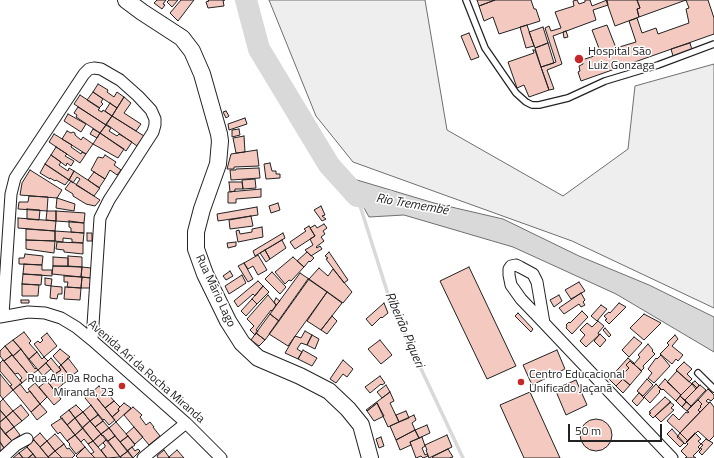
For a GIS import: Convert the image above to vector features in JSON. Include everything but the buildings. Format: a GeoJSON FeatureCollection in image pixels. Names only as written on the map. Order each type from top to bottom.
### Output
{"type":"FeatureCollection","features":[{"type":"Feature","properties":{"kind":"street","name":"Rua Mário Lago"},"geometry":{"type":"LineString","coordinates":[[126,0],[182,38],[192,51],[202,74],[220,141],[218,164],[202,209],[196,232],[196,249],[228,321],[242,343],[258,358],[300,376],[329,391],[348,409],[361,426],[370,458]]}},
{"type":"Feature","properties":{"kind":"street"},"geometry":{"type":"LineString","coordinates":[[2,316],[11,194],[15,178],[84,74],[89,69],[101,69],[120,80],[138,96],[151,110],[155,119],[155,125],[153,132],[108,200],[100,218],[92,340]]}},
{"type":"Feature","properties":{"kind":"street"},"geometry":{"type":"LineString","coordinates":[[544,324],[537,282],[533,274],[516,265],[511,266],[508,275],[512,285],[521,299],[544,324],[672,458]]}},
{"type":"Feature","properties":{"kind":"street","name":"Avenida Ari da Rocha Miranda"},"geometry":{"type":"LineString","coordinates":[[2,316],[28,312],[44,313],[61,318],[92,340],[186,424],[221,458]]}},
{"type":"Feature","properties":{"kind":"street"},"geometry":{"type":"LineString","coordinates":[[143,458],[186,424]]}},
{"type":"Feature","properties":{"kind":"street"},"geometry":{"type":"LineString","coordinates":[[2,458],[16,445],[27,439]]}},
{"type":"Feature","properties":{"kind":"lane"},"geometry":{"type":"LineString","coordinates":[[466,0],[485,48],[516,93],[532,105],[539,105],[568,98],[605,81],[658,65],[714,44]]}},
{"type":"Feature","properties":{"kind":"lane"},"geometry":{"type":"LineString","coordinates":[[698,373],[714,389]]}},
{"type":"Feature","properties":{"kind":"shaded area"},"geometry":{"type":"Polygon","coordinates":[[[269,0],[425,0],[447,130],[563,196],[628,149],[635,86],[714,64],[714,308],[572,241],[353,162],[316,116],[269,0]]]}},
{"type":"Feature","properties":{"kind":"water"},"geometry":{"type":"Polygon","coordinates":[[[347,177],[434,203],[503,219],[579,256],[649,285],[714,317],[714,352],[616,294],[513,247],[404,215],[369,217],[347,177]]]}},
{"type":"Feature","properties":{"kind":"waterway","name":"Rio Tremembé"},"geometry":{"type":"LineString","coordinates":[[246,0],[259,49],[329,165],[357,196],[388,201]]}},
{"type":"Feature","properties":{"kind":"waterway","name":"Ribeirão Piqueri"},"geometry":{"type":"LineString","coordinates":[[357,196],[392,307],[463,458]]}},
{"type":"Feature","properties":{"kind":"place","name":"Hospital São Luiz Gonzaga"},"geometry":{"type":"Point","coordinates":[579,59]}},
{"type":"Feature","properties":{"kind":"place","name":"Centro Educacional Unificado Jaçanã"},"geometry":{"type":"Point","coordinates":[521,382]}},
{"type":"Feature","properties":{"kind":"place","name":"Rua Ari Da Rocha Miranda, 23"},"geometry":{"type":"Point","coordinates":[122,386]}}]}
